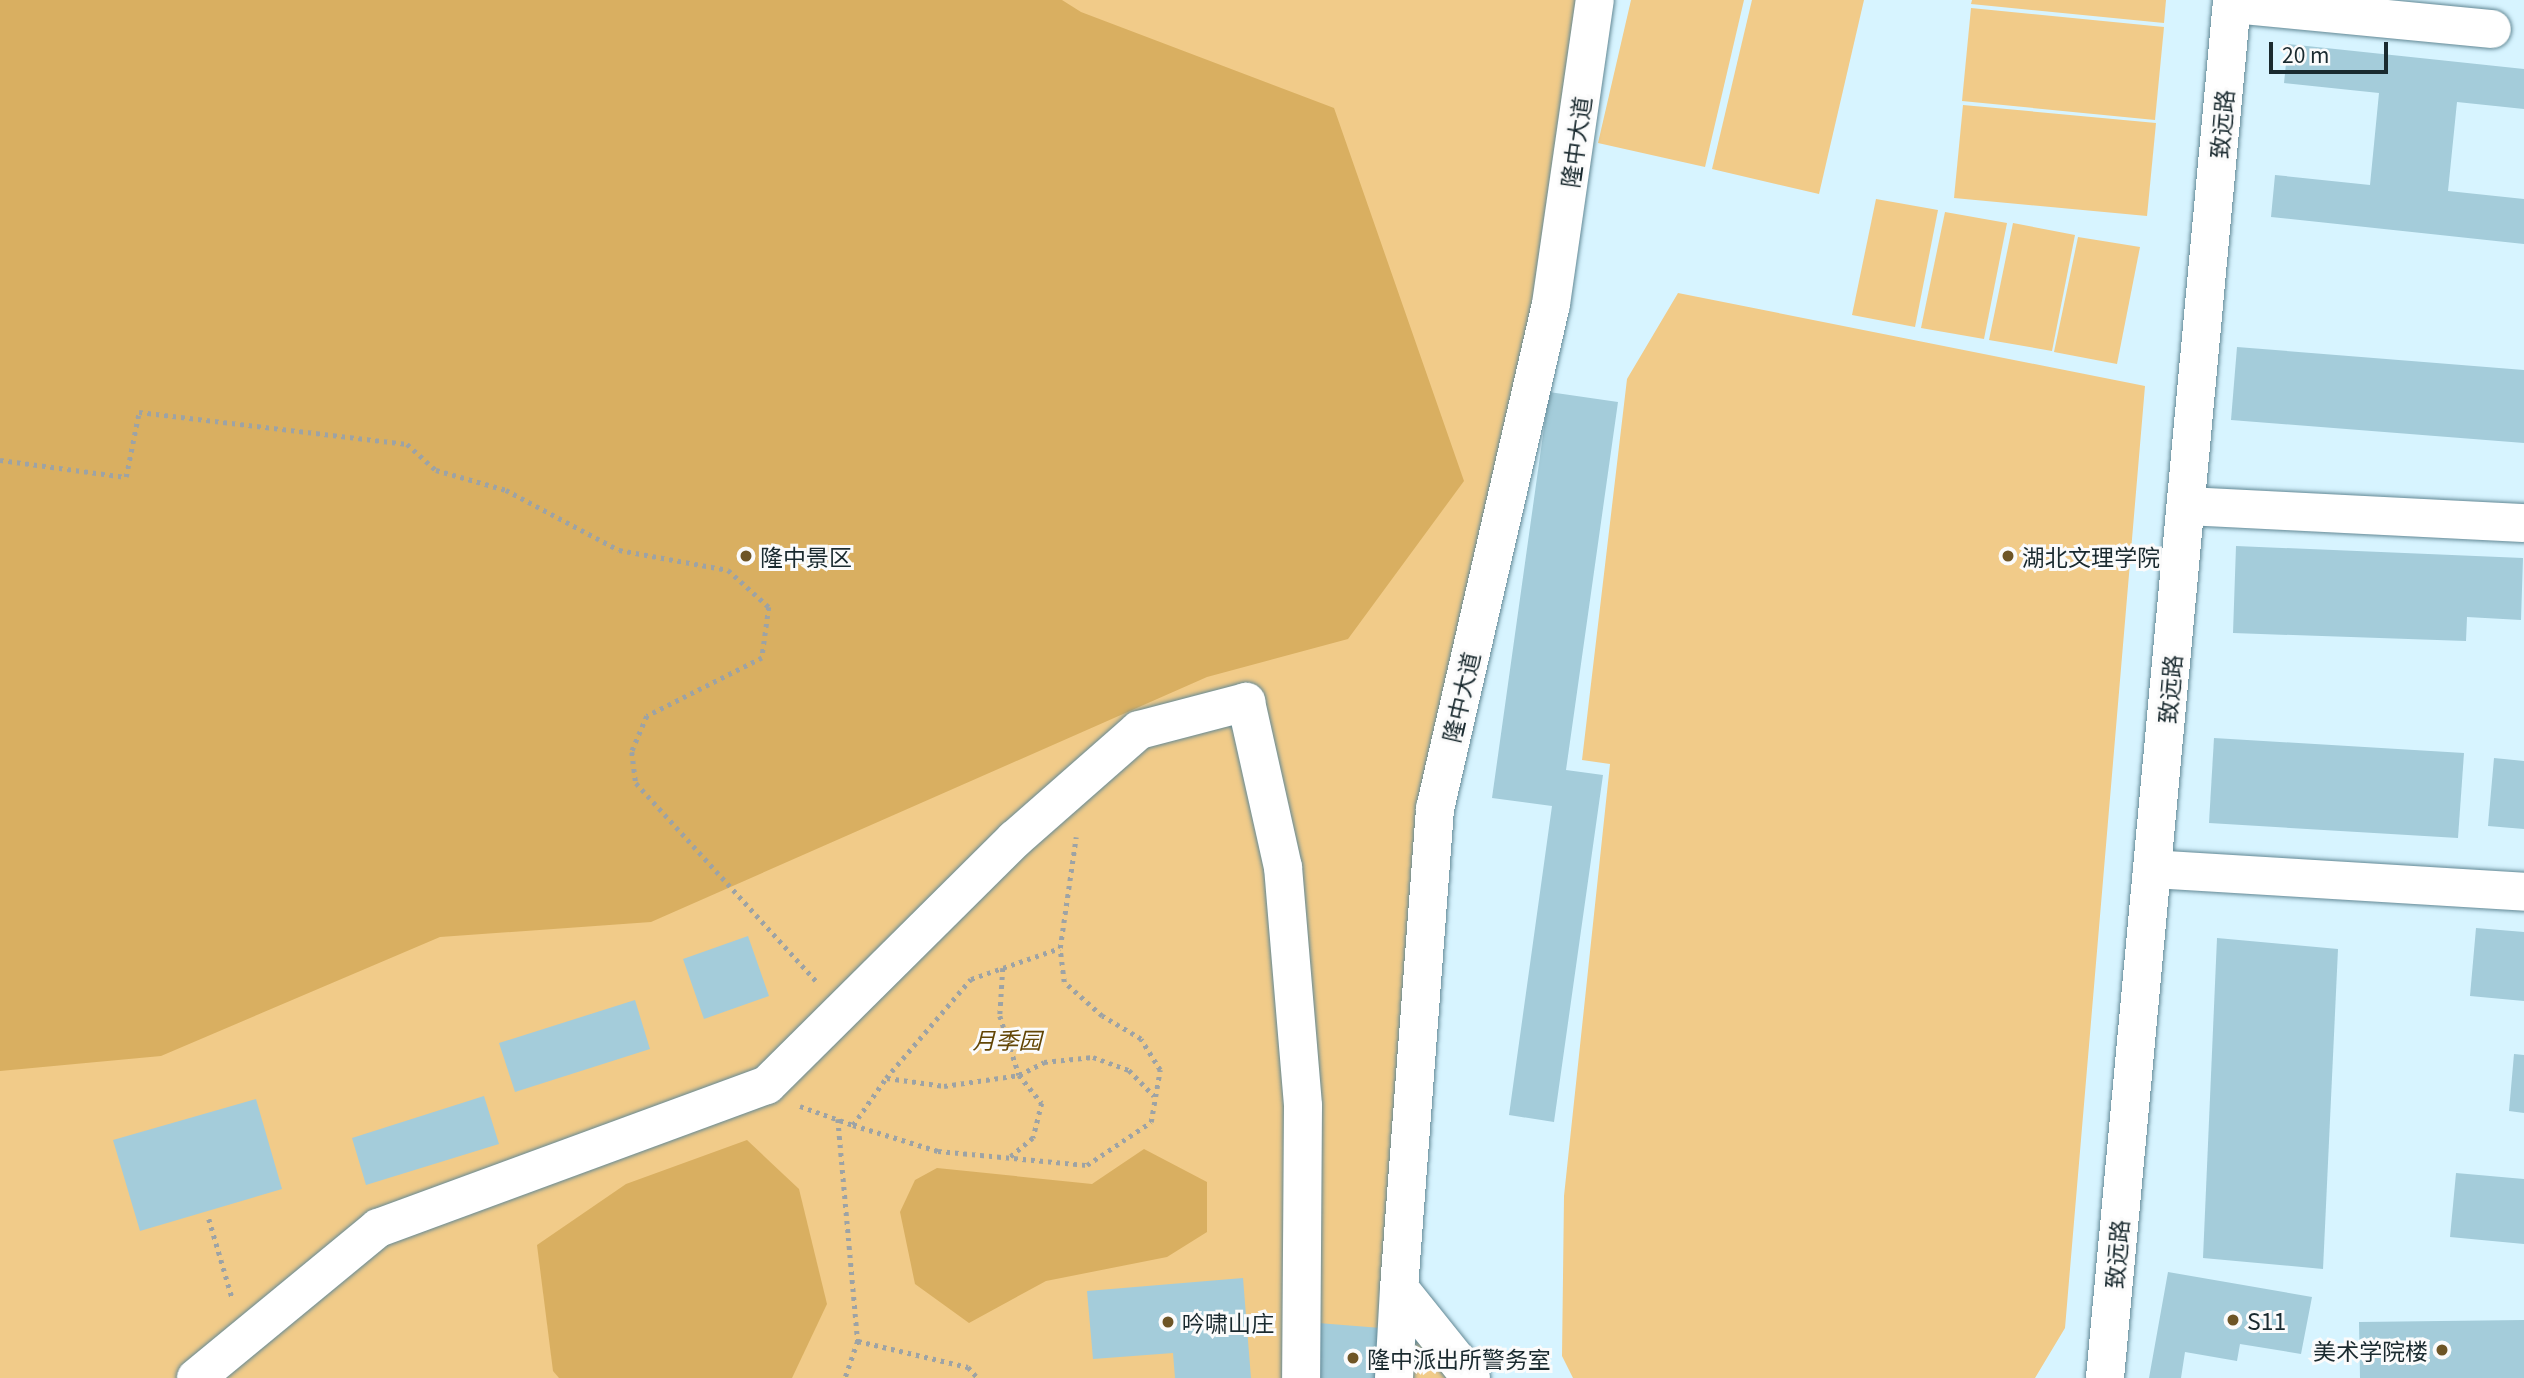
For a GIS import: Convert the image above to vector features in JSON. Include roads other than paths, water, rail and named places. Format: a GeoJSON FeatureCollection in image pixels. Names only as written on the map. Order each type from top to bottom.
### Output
{"type":"FeatureCollection","features":[{"type":"Feature","properties":{"kind":"street","name":"隆中大道"},"geometry":{"type":"LineString","coordinates":[[1394,1378],[1434,808],[1551,304],[1595,0]]}},
{"type":"Feature","properties":{"kind":"street"},"geometry":{"type":"LineString","coordinates":[[2232,2],[2492,29]]}},
{"type":"Feature","properties":{"kind":"street","name":"致远路"},"geometry":{"type":"LineString","coordinates":[[2105,1378],[2232,2]]}},
{"type":"Feature","properties":{"kind":"street"},"geometry":{"type":"LineString","coordinates":[[2186,506],[2524,523]]}},
{"type":"Feature","properties":{"kind":"street"},"geometry":{"type":"LineString","coordinates":[[197,1378],[243,1335],[378,1228],[767,1085],[1015,839],[1139,730],[1246,702],[1283,867],[1303,1106],[1301,1378]]}},
{"type":"Feature","properties":{"kind":"street"},"geometry":{"type":"LineString","coordinates":[[2152,869],[2524,892]]}},
{"type":"Feature","properties":{"kind":"street"},"geometry":{"type":"LineString","coordinates":[[1399,1288],[1471,1378]]}},
{"type":"Feature","properties":{"kind":"place","name":"隆中景区"},"geometry":{"type":"Point","coordinates":[746,556]}},
{"type":"Feature","properties":{"kind":"place","name":"湖北文理学院"},"geometry":{"type":"Point","coordinates":[2008,556]}},
{"type":"Feature","properties":{"kind":"place","name":"S11"},"geometry":{"type":"Point","coordinates":[2233,1320]}},
{"type":"Feature","properties":{"kind":"place","name":"吟啸山庄"},"geometry":{"type":"Point","coordinates":[1168,1322]}},
{"type":"Feature","properties":{"kind":"place","name":"美术学院楼"},"geometry":{"type":"Point","coordinates":[2442,1350]}},
{"type":"Feature","properties":{"kind":"place","name":"隆中派出所警务室"},"geometry":{"type":"Point","coordinates":[1353,1358]}},
{"type":"Feature","properties":{"kind":"park label","name":"月季园"},"geometry":{"type":"Point","coordinates":[1007,1039]}}]}
